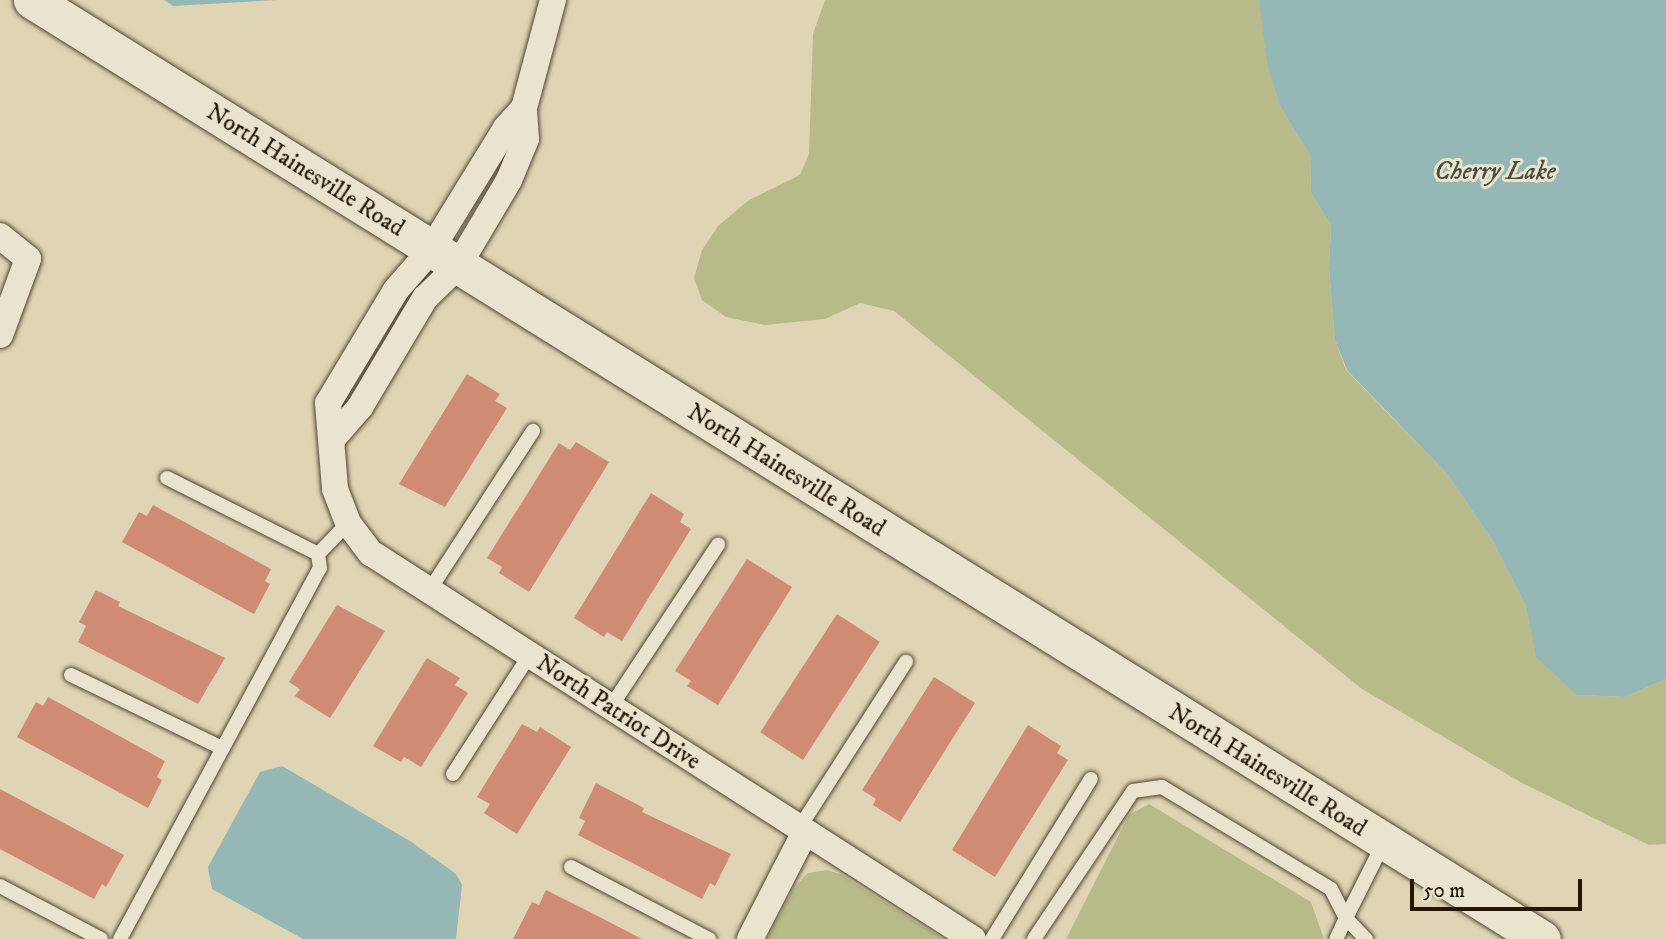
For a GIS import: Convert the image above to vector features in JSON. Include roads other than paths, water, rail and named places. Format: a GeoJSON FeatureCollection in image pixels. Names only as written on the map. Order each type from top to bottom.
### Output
{"type":"FeatureCollection","features":[{"type":"Feature","properties":{"kind":"main road","name":"North Hainesville Road"},"geometry":{"type":"LineString","coordinates":[[32,0],[1383,844],[1542,939]]}},
{"type":"Feature","properties":{"kind":"street","name":"North Patriot Drive"},"geometry":{"type":"LineString","coordinates":[[553,0],[524,108],[528,127],[519,157],[445,258],[425,298],[360,407],[334,437],[335,489],[348,523],[371,554],[801,832],[972,939]]}},
{"type":"Feature","properties":{"kind":"street"},"geometry":{"type":"LineString","coordinates":[[0,236],[28,259],[0,335]]}},
{"type":"Feature","properties":{"kind":"street"},"geometry":{"type":"LineString","coordinates":[[750,939],[801,832]]}},
{"type":"Feature","properties":{"kind":"lane"},"geometry":{"type":"LineString","coordinates":[[429,591],[533,431]]}},
{"type":"Feature","properties":{"kind":"lane"},"geometry":{"type":"LineString","coordinates":[[167,478],[318,554]]}},
{"type":"Feature","properties":{"kind":"lane"},"geometry":{"type":"LineString","coordinates":[[318,554],[348,523]]}},
{"type":"Feature","properties":{"kind":"lane"},"geometry":{"type":"LineString","coordinates":[[610,708],[718,545]]}},
{"type":"Feature","properties":{"kind":"lane"},"geometry":{"type":"LineString","coordinates":[[120,939],[320,568],[318,554]]}},
{"type":"Feature","properties":{"kind":"lane"},"geometry":{"type":"LineString","coordinates":[[453,774],[529,656]]}},
{"type":"Feature","properties":{"kind":"lane"},"geometry":{"type":"LineString","coordinates":[[801,832],[906,662]]}},
{"type":"Feature","properties":{"kind":"lane"},"geometry":{"type":"LineString","coordinates":[[71,675],[222,748]]}},
{"type":"Feature","properties":{"kind":"lane"},"geometry":{"type":"LineString","coordinates":[[992,939],[1091,779]]}},
{"type":"Feature","properties":{"kind":"lane"},"geometry":{"type":"LineString","coordinates":[[1034,939],[1133,791],[1163,787],[1331,888],[1346,918],[1366,939]]}},
{"type":"Feature","properties":{"kind":"lane"},"geometry":{"type":"LineString","coordinates":[[1336,939],[1383,844]]}},
{"type":"Feature","properties":{"kind":"lane"},"geometry":{"type":"LineString","coordinates":[[571,867],[709,939]]}},
{"type":"Feature","properties":{"kind":"lane"},"geometry":{"type":"LineString","coordinates":[[0,886],[101,939]]}},
{"type":"Feature","properties":{"kind":"water"},"geometry":{"type":"Polygon","coordinates":[[[164,0],[277,0],[173,6],[164,0]]]}},
{"type":"Feature","properties":{"kind":"water","name":"Cherry Lake"},"geometry":{"type":"Polygon","coordinates":[[[1259,0],[1666,0],[1666,679],[1625,697],[1577,695],[1536,657],[1526,606],[1492,540],[1448,475],[1347,370],[1335,340],[1329,268],[1331,225],[1311,193],[1310,155],[1281,108],[1267,63],[1259,0]]]}},
{"type":"Feature","properties":{"kind":"water"},"geometry":{"type":"Polygon","coordinates":[[[282,766],[410,841],[456,874],[462,885],[456,939],[303,939],[212,889],[208,867],[260,772],[282,766]]]}}]}
